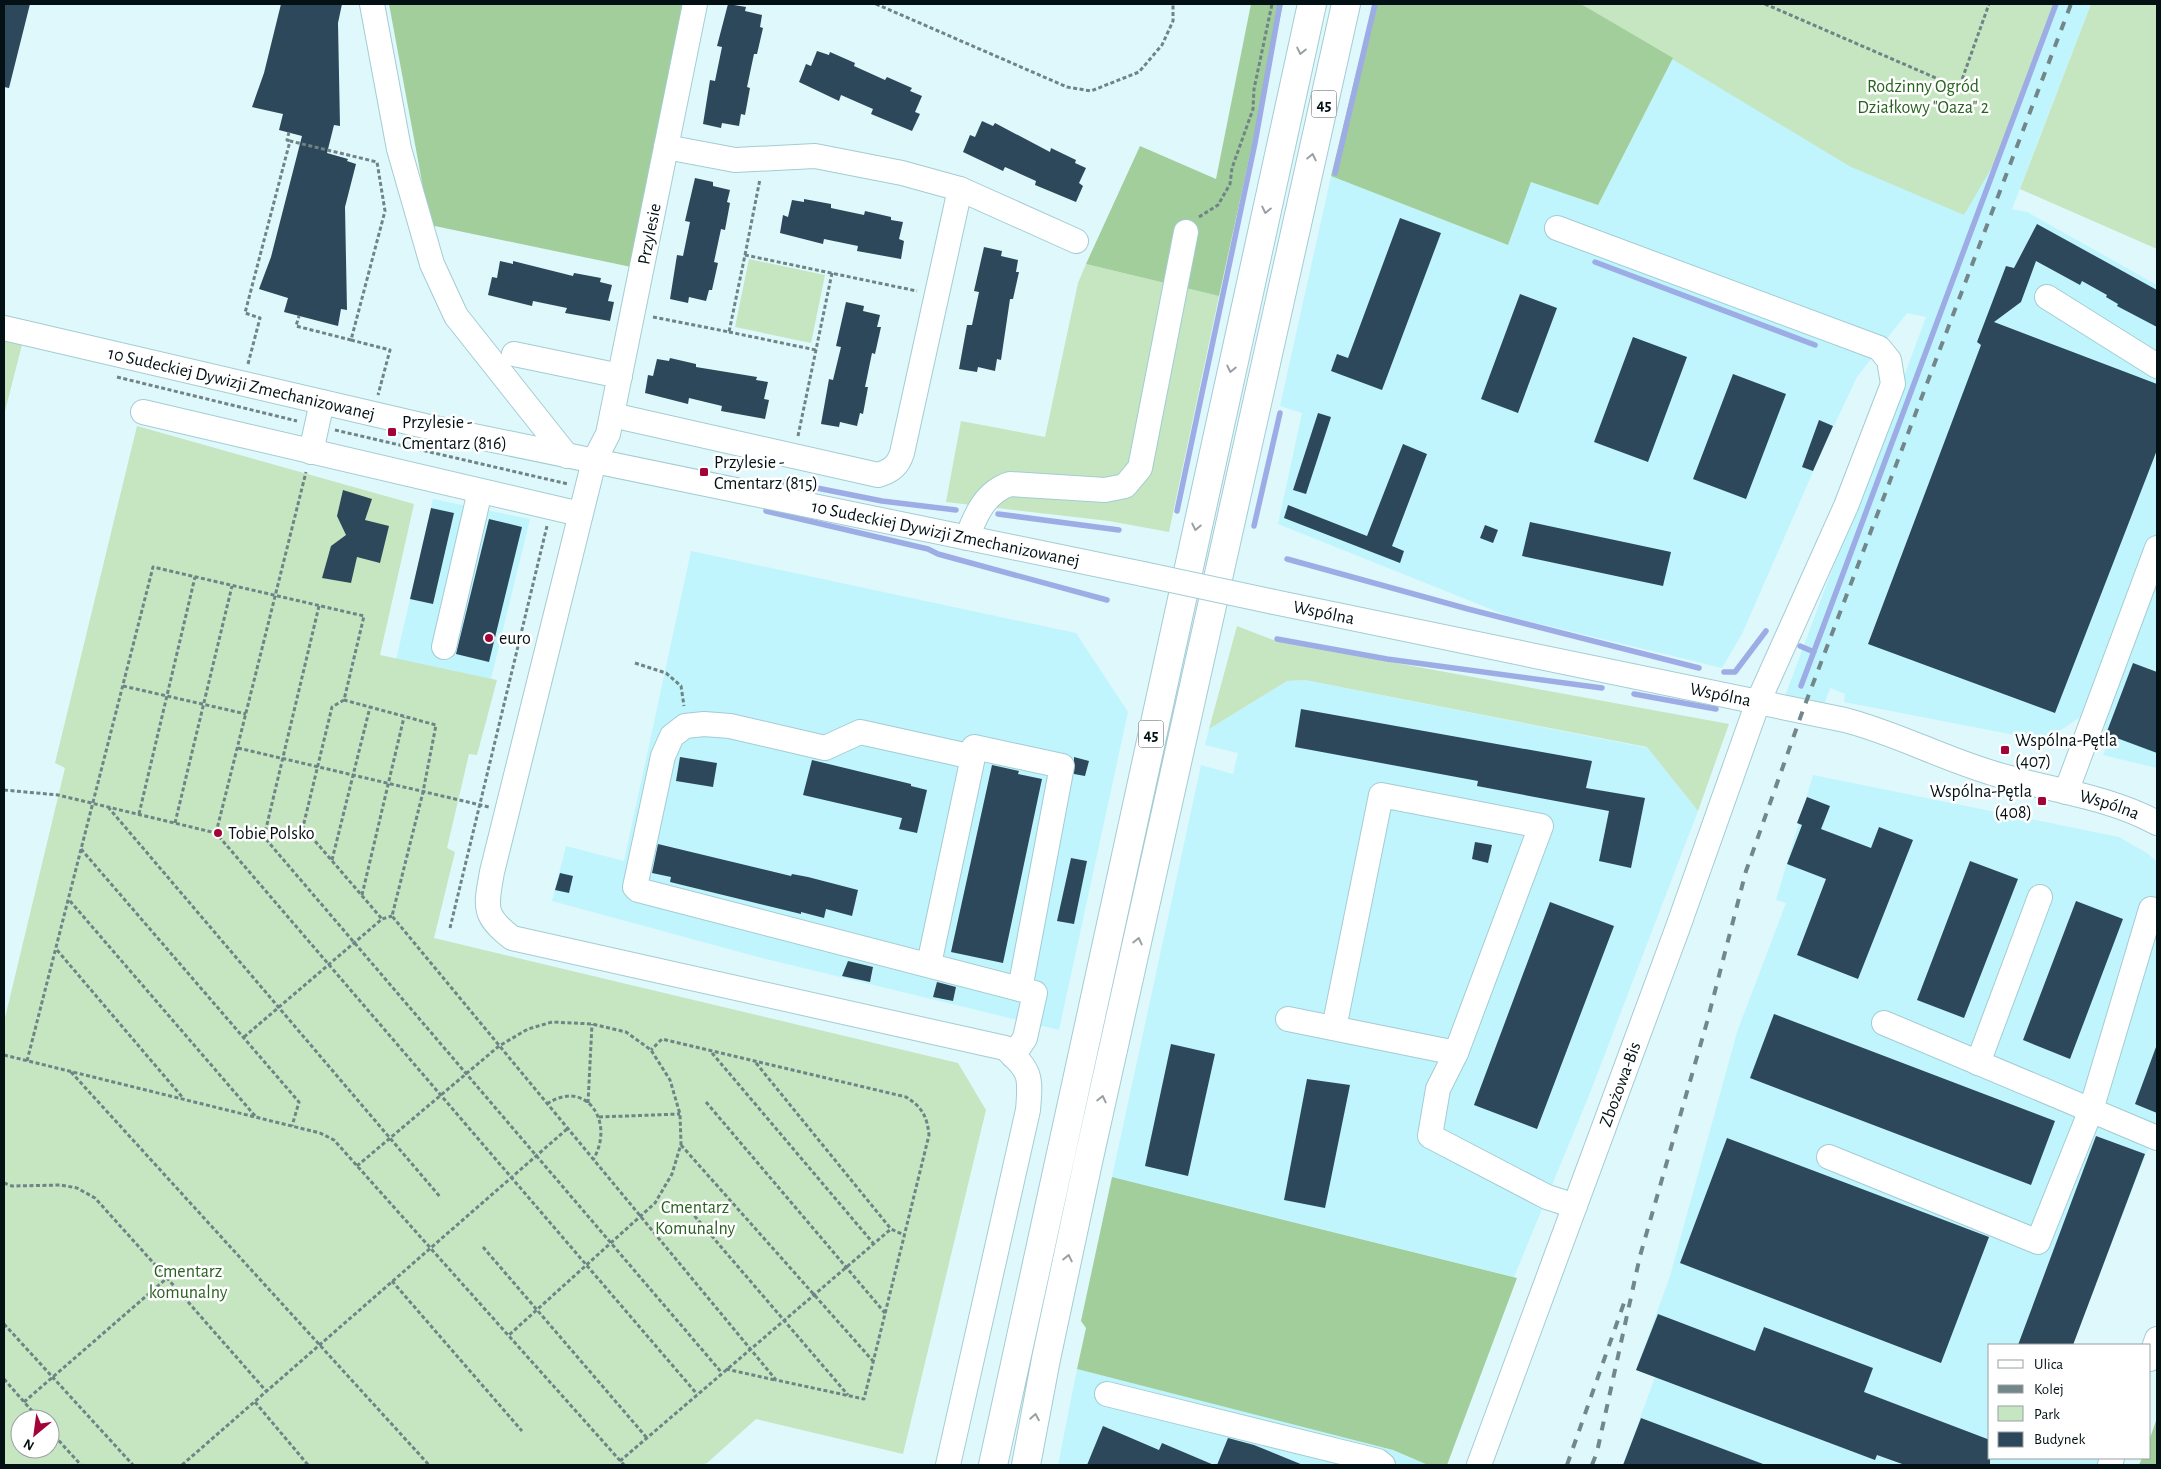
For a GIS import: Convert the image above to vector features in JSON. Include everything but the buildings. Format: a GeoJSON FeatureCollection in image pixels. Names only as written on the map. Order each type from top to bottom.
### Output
{"type":"FeatureCollection","features":[{"type":"Feature","properties":{"kind":"main road","name":"45"},"geometry":{"type":"LineString","coordinates":[[993,1465],[1312,4]]}},
{"type":"Feature","properties":{"kind":"main road","name":"45"},"geometry":{"type":"LineString","coordinates":[[1026,1465],[1046,1359],[1088,1162],[1346,4]]}},
{"type":"Feature","properties":{"kind":"street"},"geometry":{"type":"LineString","coordinates":[[372,4],[399,149],[432,264],[456,316],[567,456]]}},
{"type":"Feature","properties":{"kind":"street","name":"Przylesie"},"geometry":{"type":"LineString","coordinates":[[695,4],[608,434],[594,461],[580,514],[486,904],[495,925],[512,938],[1005,1048],[1013,1056]]}},
{"type":"Feature","properties":{"kind":"street"},"geometry":{"type":"LineString","coordinates":[[666,147],[728,159],[805,155],[823,157],[933,181],[960,189],[1076,241]]}},
{"type":"Feature","properties":{"kind":"street"},"geometry":{"type":"LineString","coordinates":[[612,415],[878,475],[895,467],[902,453],[960,189]]}},
{"type":"Feature","properties":{"kind":"street","name":"Zbożowa-Bis"},"geometry":{"type":"LineString","coordinates":[[1479,1465],[1758,702],[1846,506],[1893,384],[1889,360],[1878,348],[1557,228]]}},
{"type":"Feature","properties":{"kind":"street"},"geometry":{"type":"LineString","coordinates":[[967,538],[977,515],[997,488],[1010,484],[1105,490],[1125,486],[1140,468],[1186,232]]}},
{"type":"Feature","properties":{"kind":"street"},"geometry":{"type":"LineString","coordinates":[[2047,297],[2157,366]]}},
{"type":"Feature","properties":{"kind":"street","name":"10 Sudeckiej Dywizji Zmechanizowanej"},"geometry":{"type":"LineString","coordinates":[[4,328],[322,402],[567,456],[1274,602]]}},
{"type":"Feature","properties":{"kind":"street"},"geometry":{"type":"LineString","coordinates":[[514,354],[620,376]]}},
{"type":"Feature","properties":{"kind":"street"},"geometry":{"type":"LineString","coordinates":[[311,452],[322,402]]}},
{"type":"Feature","properties":{"kind":"street"},"geometry":{"type":"LineString","coordinates":[[143,412],[580,514]]}},
{"type":"Feature","properties":{"kind":"street"},"geometry":{"type":"LineString","coordinates":[[444,647],[480,491]]}},
{"type":"Feature","properties":{"kind":"street"},"geometry":{"type":"LineString","coordinates":[[2066,792],[2157,548]]}},
{"type":"Feature","properties":{"kind":"street","name":"Wspólna"},"geometry":{"type":"LineString","coordinates":[[1274,602],[1866,725],[1966,765],[2130,810],[2157,824]]}},
{"type":"Feature","properties":{"kind":"street"},"geometry":{"type":"LineString","coordinates":[[948,1465],[1028,1110],[1030,1085],[1027,1070],[1013,1056],[1025,1038],[1035,993],[638,890],[635,887],[663,756],[672,736],[685,726],[704,724],[730,726],[825,748],[860,732],[973,757]]}},
{"type":"Feature","properties":{"kind":"street"},"geometry":{"type":"LineString","coordinates":[[929,964],[974,747],[1062,766],[1020,989]]}},
{"type":"Feature","properties":{"kind":"street"},"geometry":{"type":"LineString","coordinates":[[1334,1028],[1381,795],[1541,826],[1456,1053],[1438,1089],[1430,1136],[1547,1197],[1575,1206]]}},
{"type":"Feature","properties":{"kind":"street"},"geometry":{"type":"LineString","coordinates":[[1978,1063],[2040,897]]}},
{"type":"Feature","properties":{"kind":"street"},"geometry":{"type":"LineString","coordinates":[[1829,1157],[2038,1242],[2091,1110],[2151,908]]}},
{"type":"Feature","properties":{"kind":"street"},"geometry":{"type":"LineString","coordinates":[[1288,1019],[1456,1053]]}},
{"type":"Feature","properties":{"kind":"street"},"geometry":{"type":"LineString","coordinates":[[1884,1023],[2157,1138]]}},
{"type":"Feature","properties":{"kind":"street"},"geometry":{"type":"LineString","coordinates":[[2151,1356],[2157,1339]]}},
{"type":"Feature","properties":{"kind":"street"},"geometry":{"type":"LineString","coordinates":[[1107,1394],[1378,1461],[1383,1465]]}},
{"type":"Feature","properties":{"kind":"path"},"geometry":{"type":"LineString","coordinates":[[876,4],[1067,87],[1091,91],[1139,72],[1162,45],[1173,21],[1172,4]]}},
{"type":"Feature","properties":{"kind":"path"},"geometry":{"type":"LineString","coordinates":[[1186,232],[1209,209],[1218,206],[1230,184],[1232,168],[1252,109],[1254,89],[1272,4]]}},
{"type":"Feature","properties":{"kind":"path"},"geometry":{"type":"LineString","coordinates":[[1765,4],[1959,88],[1990,4]]}},
{"type":"Feature","properties":{"kind":"path"},"geometry":{"type":"LineString","coordinates":[[289,132],[287,140],[378,162],[385,211],[351,340]]}},
{"type":"Feature","properties":{"kind":"path"},"geometry":{"type":"LineString","coordinates":[[247,368],[260,318],[245,313],[290,141]]}},
{"type":"Feature","properties":{"kind":"path"},"geometry":{"type":"LineString","coordinates":[[729,332],[764,158]]}},
{"type":"Feature","properties":{"kind":"path"},"geometry":{"type":"LineString","coordinates":[[745,255],[937,295]]}},
{"type":"Feature","properties":{"kind":"path"},"geometry":{"type":"LineString","coordinates":[[794,456],[832,273]]}},
{"type":"Feature","properties":{"kind":"path"},"geometry":{"type":"LineString","coordinates":[[633,313],[816,350]]}},
{"type":"Feature","properties":{"kind":"path"},"geometry":{"type":"LineString","coordinates":[[298,316],[296,326],[390,350],[378,396]]}},
{"type":"Feature","properties":{"kind":"path"},"geometry":{"type":"LineString","coordinates":[[216,833],[311,452]]}},
{"type":"Feature","properties":{"kind":"path"},"geometry":{"type":"LineString","coordinates":[[450,928],[556,481]]}},
{"type":"Feature","properties":{"kind":"path"},"geometry":{"type":"LineString","coordinates":[[28,1061],[153,567],[364,616],[344,700]]}},
{"type":"Feature","properties":{"kind":"path"},"geometry":{"type":"LineString","coordinates":[[139,814],[194,577]]}},
{"type":"Feature","properties":{"kind":"path"},"geometry":{"type":"LineString","coordinates":[[175,823],[232,586]]}},
{"type":"Feature","properties":{"kind":"path"},"geometry":{"type":"LineString","coordinates":[[319,606],[264,837],[722,1373]]}},
{"type":"Feature","properties":{"kind":"path"},"geometry":{"type":"LineString","coordinates":[[635,663],[666,673],[681,686],[685,726]]}},
{"type":"Feature","properties":{"kind":"path"},"geometry":{"type":"LineString","coordinates":[[123,686],[246,714]]}},
{"type":"Feature","properties":{"kind":"path"},"geometry":{"type":"LineString","coordinates":[[382,919],[303,827],[332,706],[344,700],[436,725],[423,792],[392,916]]}},
{"type":"Feature","properties":{"kind":"path"},"geometry":{"type":"LineString","coordinates":[[332,861],[370,707]]}},
{"type":"Feature","properties":{"kind":"path"},"geometry":{"type":"LineString","coordinates":[[362,896],[404,717]]}},
{"type":"Feature","properties":{"kind":"path"},"geometry":{"type":"LineString","coordinates":[[238,748],[507,811]]}},
{"type":"Feature","properties":{"kind":"path"},"geometry":{"type":"LineString","coordinates":[[4,790],[58,795],[216,833],[697,1394]]}},
{"type":"Feature","properties":{"kind":"path"},"geometry":{"type":"LineString","coordinates":[[107,806],[442,1198]]}},
{"type":"Feature","properties":{"kind":"path"},"geometry":{"type":"LineString","coordinates":[[81,849],[299,1102],[292,1126]]}},
{"type":"Feature","properties":{"kind":"path"},"geometry":{"type":"LineString","coordinates":[[70,901],[256,1117]]}},
{"type":"Feature","properties":{"kind":"path"},"geometry":{"type":"LineString","coordinates":[[244,1037],[382,919],[392,916]]}},
{"type":"Feature","properties":{"kind":"path"},"geometry":{"type":"LineString","coordinates":[[392,916],[776,1380]]}},
{"type":"Feature","properties":{"kind":"path"},"geometry":{"type":"LineString","coordinates":[[57,950],[184,1099]]}},
{"type":"Feature","properties":{"kind":"path"},"geometry":{"type":"LineString","coordinates":[[357,1166],[499,1046],[515,1035],[540,1024],[564,1022],[592,1024],[626,1032],[651,1050],[670,1080],[680,1114],[680,1144],[672,1174],[662,1194],[640,1216],[509,1335]]}},
{"type":"Feature","properties":{"kind":"path"},"geometry":{"type":"LineString","coordinates":[[588,1104],[592,1024]]}},
{"type":"Feature","properties":{"kind":"path"},"geometry":{"type":"LineString","coordinates":[[651,1050],[662,1039],[756,1063],[906,1097],[919,1105],[928,1121],[929,1135],[864,1399],[726,1369]]}},
{"type":"Feature","properties":{"kind":"path"},"geometry":{"type":"LineString","coordinates":[[711,1052],[873,1244]]}},
{"type":"Feature","properties":{"kind":"path"},"geometry":{"type":"LineString","coordinates":[[4,1055],[320,1133],[334,1140],[624,1465]]}},
{"type":"Feature","properties":{"kind":"path"},"geometry":{"type":"LineString","coordinates":[[756,1063],[890,1229],[904,1235]]}},
{"type":"Feature","properties":{"kind":"path"},"geometry":{"type":"LineString","coordinates":[[71,1072],[429,1465]]}},
{"type":"Feature","properties":{"kind":"path"},"geometry":{"type":"LineString","coordinates":[[547,1104],[559,1097],[568,1096],[588,1104],[599,1117],[603,1135],[599,1150],[593,1160]]}},
{"type":"Feature","properties":{"kind":"path"},"geometry":{"type":"LineString","coordinates":[[706,1102],[885,1313]]}},
{"type":"Feature","properties":{"kind":"path"},"geometry":{"type":"LineString","coordinates":[[599,1117],[680,1114]]}},
{"type":"Feature","properties":{"kind":"path"},"geometry":{"type":"LineString","coordinates":[[182,1465],[567,1129]]}},
{"type":"Feature","properties":{"kind":"path"},"geometry":{"type":"LineString","coordinates":[[680,1144],[873,1361]]}},
{"type":"Feature","properties":{"kind":"path"},"geometry":{"type":"LineString","coordinates":[[4,1183],[12,1186],[61,1185],[77,1188],[95,1198],[267,1392]]}},
{"type":"Feature","properties":{"kind":"path"},"geometry":{"type":"LineString","coordinates":[[686,1206],[848,1395]]}},
{"type":"Feature","properties":{"kind":"path"},"geometry":{"type":"LineString","coordinates":[[620,1461],[890,1229]]}},
{"type":"Feature","properties":{"kind":"path"},"geometry":{"type":"LineString","coordinates":[[483,1247],[647,1438]]}},
{"type":"Feature","properties":{"kind":"path"},"geometry":{"type":"LineString","coordinates":[[24,1402],[167,1278]]}},
{"type":"Feature","properties":{"kind":"path"},"geometry":{"type":"LineString","coordinates":[[392,1281],[522,1431]]}},
{"type":"Feature","properties":{"kind":"path"},"geometry":{"type":"LineString","coordinates":[[4,1324],[133,1465]]}},
{"type":"Feature","properties":{"kind":"path"},"geometry":{"type":"LineString","coordinates":[[4,1379],[30,1409]]}},
{"type":"Feature","properties":{"kind":"path"},"geometry":{"type":"LineString","coordinates":[[255,1402],[308,1465]]}},
{"type":"Feature","properties":{"kind":"path"},"geometry":{"type":"LineString","coordinates":[[60,1442],[81,1465]]}},
{"type":"Feature","properties":{"kind":"shaded area"},"geometry":{"type":"Polygon","coordinates":[[[2055,4],[2091,4],[2012,209],[2027,212],[2157,285],[2157,768],[2103,755],[2111,735],[2103,732],[2105,724],[2083,715],[2045,741],[1844,702],[1845,694],[1830,688],[1821,714],[1781,707],[1926,317],[1907,313],[1857,377],[1823,449],[1742,634],[1722,668],[1508,616],[1278,524],[1302,413],[1280,406],[1331,176],[1508,245],[1531,181],[1598,205],[1673,58],[1849,166],[2002,150],[2055,4]]]}},
{"type":"Feature","properties":{"kind":"shaded area"},"geometry":{"type":"Polygon","coordinates":[[[433,499],[530,519],[491,679],[396,660],[433,499]]]}},
{"type":"Feature","properties":{"kind":"shaded area"},"geometry":{"type":"Polygon","coordinates":[[[691,551],[1076,633],[1128,712],[1059,1030],[758,957],[552,901],[566,846],[624,861],[691,551]]]}},
{"type":"Feature","properties":{"kind":"shaded area"},"geometry":{"type":"Polygon","coordinates":[[[1305,680],[1648,748],[1698,811],[1590,1093],[1514,1277],[1112,1177],[1201,765],[1233,774],[1238,753],[1205,745],[1209,729],[1287,681],[1305,680]]]}},
{"type":"Feature","properties":{"kind":"shaded area"},"geometry":{"type":"Polygon","coordinates":[[[1813,775],[2119,837],[2147,853],[2157,862],[2157,1125],[2073,1344],[1988,1344],[1988,1459],[2112,1459],[2110,1465],[1623,1465],[1655,1377],[1636,1370],[1670,1276],[1737,1032],[1786,903],[1776,900],[1813,775]]]}},
{"type":"Feature","properties":{"kind":"shaded area"},"geometry":{"type":"Polygon","coordinates":[[[1077,1369],[1393,1450],[1428,1465],[1058,1465],[1077,1369]]]}},
{"type":"Feature","properties":{"kind":"green space"},"geometry":{"type":"Polygon","coordinates":[[[389,4],[695,4],[641,269],[430,225],[389,4]]]}},
{"type":"Feature","properties":{"kind":"green space"},"geometry":{"type":"Polygon","coordinates":[[[1251,4],[1283,4],[1219,296],[1086,264],[1140,146],[1216,179],[1251,4]]]}},
{"type":"Feature","properties":{"kind":"green space"},"geometry":{"type":"Polygon","coordinates":[[[1373,4],[1581,4],[1673,58],[1598,205],[1531,182],[1508,245],[1331,176],[1373,4]]]}},
{"type":"Feature","properties":{"kind":"green space","name":"Rodzinny Ogród Działkowy \"Oaza\" 2"},"geometry":{"type":"Polygon","coordinates":[[[1581,4],[2055,4],[2002,150],[1964,215],[1849,166],[1581,4]]]}},
{"type":"Feature","properties":{"kind":"green space"},"geometry":{"type":"Polygon","coordinates":[[[2091,4],[2157,4],[2157,249],[2020,189],[2091,4]]]}},
{"type":"Feature","properties":{"kind":"green space"},"geometry":{"type":"Polygon","coordinates":[[[749,259],[825,275],[811,343],[735,327],[749,259]]]}},
{"type":"Feature","properties":{"kind":"green space"},"geometry":{"type":"Polygon","coordinates":[[[1086,264],[1219,296],[1169,532],[1109,521],[946,502],[961,421],[1045,437],[1078,283],[1086,264]]]}},
{"type":"Feature","properties":{"kind":"green space"},"geometry":{"type":"Polygon","coordinates":[[[4,328],[25,333],[4,415],[4,328]]]}},
{"type":"Feature","properties":{"kind":"green space","name":"Cmentarz Komunalny"},"geometry":{"type":"Polygon","coordinates":[[[137,426],[414,504],[380,655],[497,680],[477,755],[469,754],[447,848],[455,852],[434,938],[958,1063],[986,1110],[903,1454],[756,1419],[707,1463],[701,1465],[4,1465],[4,1022],[65,768],[55,763],[137,426]]]}},
{"type":"Feature","properties":{"kind":"green space"},"geometry":{"type":"Polygon","coordinates":[[[1237,626],[1276,641],[1729,724],[1698,811],[1647,747],[1305,680],[1287,681],[1209,729],[1237,626]]]}},
{"type":"Feature","properties":{"kind":"green space"},"geometry":{"type":"Polygon","coordinates":[[[1112,1177],[1517,1278],[1447,1465],[1428,1465],[1393,1450],[1077,1369],[1086,1328],[1081,1321],[1112,1177]]]}},
{"type":"Feature","properties":{"kind":"green space"},"geometry":{"type":"Polygon","coordinates":[[[2157,1418],[2157,1465],[2139,1465],[2142,1459],[2151,1459],[2151,1435],[2157,1418]]]}},
{"type":"Feature","properties":{"kind":"waterway"},"geometry":{"type":"LineString","coordinates":[[1177,511],[1255,143],[1280,4]]}},
{"type":"Feature","properties":{"kind":"waterway"},"geometry":{"type":"LineString","coordinates":[[1335,173],[1375,4]]}},
{"type":"Feature","properties":{"kind":"waterway"},"geometry":{"type":"LineString","coordinates":[[1801,686],[2056,4]]}},
{"type":"Feature","properties":{"kind":"waterway"},"geometry":{"type":"LineString","coordinates":[[1595,262],[1815,345]]}},
{"type":"Feature","properties":{"kind":"waterway"},"geometry":{"type":"LineString","coordinates":[[1254,526],[1280,413]]}},
{"type":"Feature","properties":{"kind":"waterway"},"geometry":{"type":"LineString","coordinates":[[770,481],[787,482],[882,501],[956,510]]}},
{"type":"Feature","properties":{"kind":"waterway"},"geometry":{"type":"LineString","coordinates":[[766,511],[928,549],[938,554],[1107,600]]}},
{"type":"Feature","properties":{"kind":"waterway"},"geometry":{"type":"LineString","coordinates":[[998,514],[1119,530]]}},
{"type":"Feature","properties":{"kind":"waterway"},"geometry":{"type":"LineString","coordinates":[[1287,559],[1468,609],[1699,668]]}},
{"type":"Feature","properties":{"kind":"waterway"},"geometry":{"type":"LineString","coordinates":[[1724,672],[1735,672],[1766,631]]}},
{"type":"Feature","properties":{"kind":"waterway"},"geometry":{"type":"LineString","coordinates":[[1277,639],[1387,659],[1602,688]]}},
{"type":"Feature","properties":{"kind":"waterway"},"geometry":{"type":"LineString","coordinates":[[1800,646],[1814,652]]}},
{"type":"Feature","properties":{"kind":"waterway"},"geometry":{"type":"LineString","coordinates":[[1634,694],[1716,709]]}},
{"type":"Feature","properties":{"kind":"railway"},"geometry":{"type":"LineString","coordinates":[[1592,1465],[1597,1452],[1640,1256],[1707,1022],[1746,871],[1803,710],[2071,4]]}},
{"type":"Feature","properties":{"kind":"railway"},"geometry":{"type":"LineString","coordinates":[[1567,1465],[1624,1303]]}},
{"type":"Feature","properties":{"kind":"place","name":"Przylesie - Cmentarz (816)"},"geometry":{"type":"Point","coordinates":[392,432]}},
{"type":"Feature","properties":{"kind":"place","name":"Przylesie - Cmentarz (815)"},"geometry":{"type":"Point","coordinates":[704,472]}},
{"type":"Feature","properties":{"kind":"place","name":"euro"},"geometry":{"type":"Point","coordinates":[489,638]}},
{"type":"Feature","properties":{"kind":"place","name":"Wspólna-Pętla (407)"},"geometry":{"type":"Point","coordinates":[2005,750]}},
{"type":"Feature","properties":{"kind":"place","name":"Wspólna-Pętla (408)"},"geometry":{"type":"Point","coordinates":[2042,801]}},
{"type":"Feature","properties":{"kind":"place","name":"Tobie Polsko"},"geometry":{"type":"Point","coordinates":[218,833]}},
{"type":"Feature","properties":{"kind":"park label","name":"Cmentarz komunalny"},"geometry":{"type":"Point","coordinates":[188,1281]}}]}
